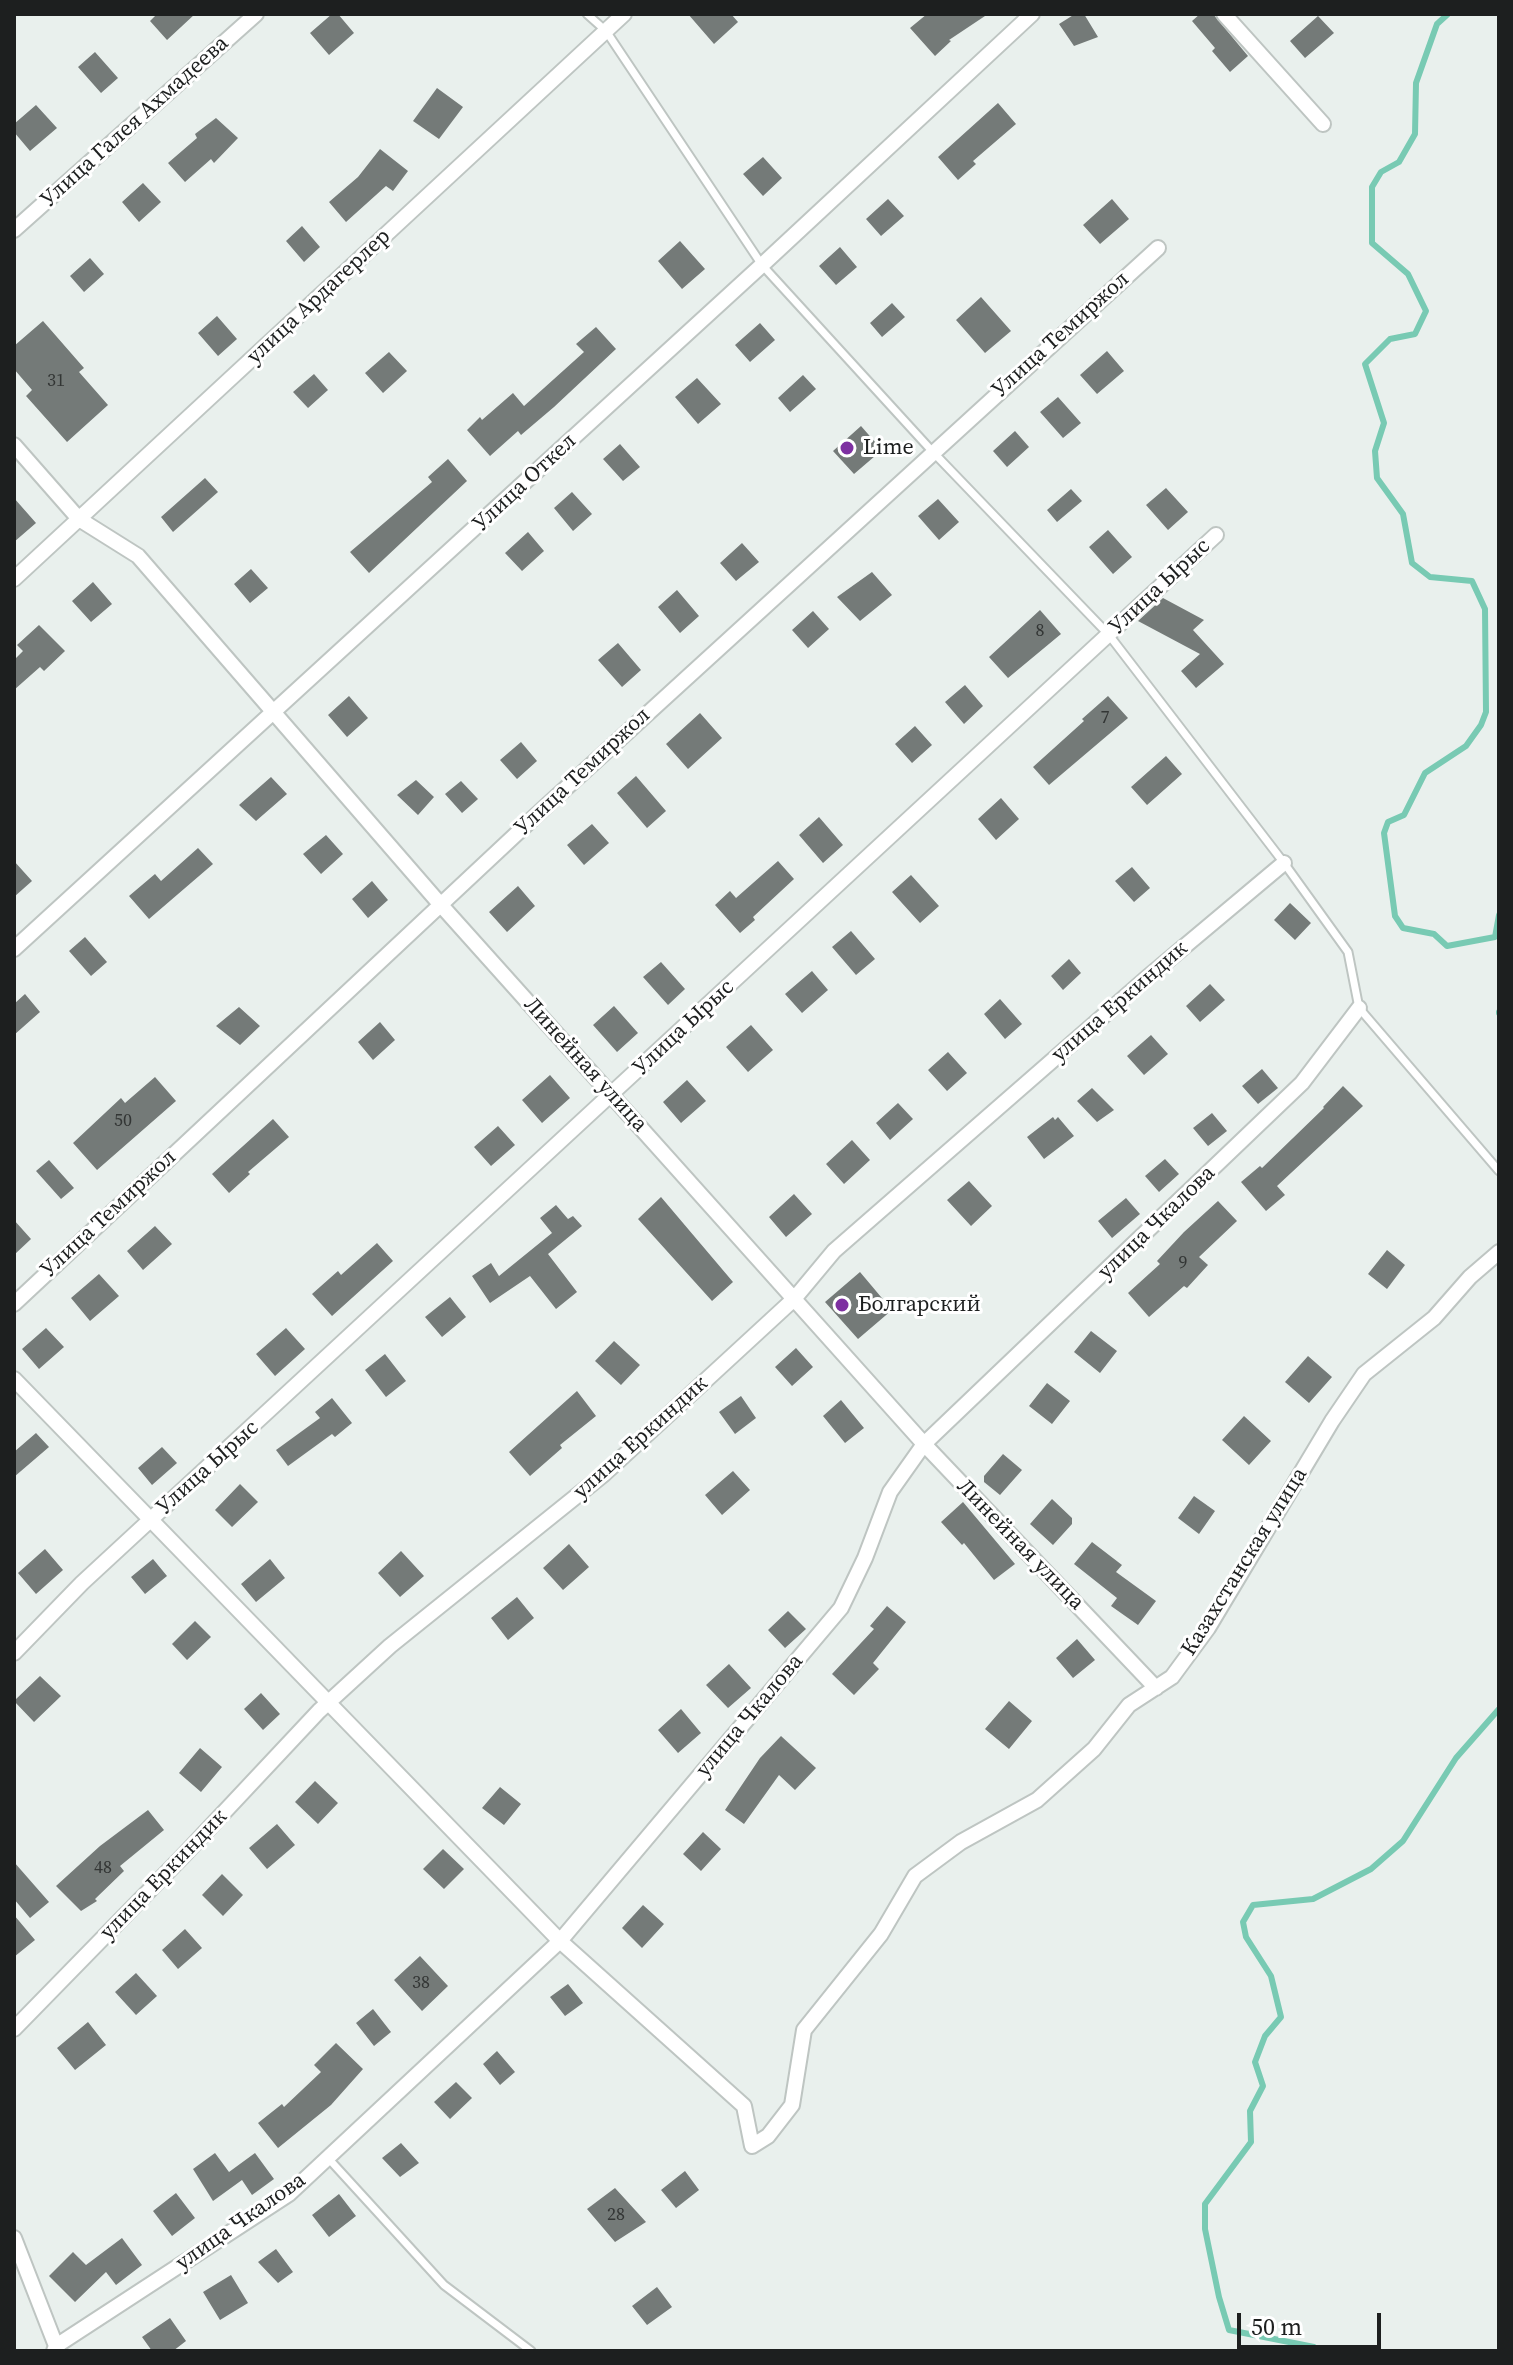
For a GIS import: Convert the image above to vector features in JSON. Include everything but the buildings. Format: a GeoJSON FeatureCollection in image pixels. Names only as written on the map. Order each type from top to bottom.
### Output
{"type":"FeatureCollection","features":[{"type":"Feature","properties":{"kind":"street","name":"Улица Галея Ахмадеева"},"geometry":{"type":"LineString","coordinates":[[14,230],[256,14]]}},
{"type":"Feature","properties":{"kind":"street","name":"улица Ардагерлер"},"geometry":{"type":"LineString","coordinates":[[14,579],[624,14]]}},
{"type":"Feature","properties":{"kind":"street","name":"Улица Откел"},"geometry":{"type":"LineString","coordinates":[[14,949],[275,713],[1032,14]]}},
{"type":"Feature","properties":{"kind":"street"},"geometry":{"type":"LineString","coordinates":[[1224,14],[1323,124]]}},
{"type":"Feature","properties":{"kind":"street","name":"Улица Темиржол"},"geometry":{"type":"LineString","coordinates":[[14,1304],[440,904],[932,451],[1158,248]]}},
{"type":"Feature","properties":{"kind":"street","name":"Линейная улица"},"geometry":{"type":"LineString","coordinates":[[14,445],[79,519],[138,556],[440,904],[924,1444],[1156,1688]]}},
{"type":"Feature","properties":{"kind":"street","name":"Улица Ырыс"},"geometry":{"type":"LineString","coordinates":[[14,1653],[82,1583],[1216,535]]}},
{"type":"Feature","properties":{"kind":"street","name":"улица Еркиндик"},"geometry":{"type":"LineString","coordinates":[[14,2029],[327,1704],[390,1646],[604,1474],[794,1299],[834,1251],[1148,977],[1284,863]]}},
{"type":"Feature","properties":{"kind":"street","name":"улица Чкалова"},"geometry":{"type":"LineString","coordinates":[[56,2349],[289,2194],[560,1941],[841,1608],[865,1558],[890,1492],[924,1444],[1302,1083],[1359,1008]]}},
{"type":"Feature","properties":{"kind":"street","name":"Казахстанская улица"},"geometry":{"type":"LineString","coordinates":[[560,1941],[744,2106],[752,2146],[768,2136],[792,2105],[804,2030],[881,1934],[915,1876],[961,1842],[1037,1800],[1094,1749],[1129,1705],[1172,1677],[1208,1628],[1332,1421],[1364,1374],[1434,1318],[1470,1277],[1499,1252]]}},
{"type":"Feature","properties":{"kind":"street"},"geometry":{"type":"LineString","coordinates":[[14,1379],[560,1941]]}},
{"type":"Feature","properties":{"kind":"street"},"geometry":{"type":"LineString","coordinates":[[14,2238],[56,2349]]}},
{"type":"Feature","properties":{"kind":"lane"},"geometry":{"type":"LineString","coordinates":[[587,14],[606,31],[762,265],[932,451],[1109,635],[1284,863],[1348,952],[1359,1008],[1499,1171]]}},
{"type":"Feature","properties":{"kind":"lane"},"geometry":{"type":"LineString","coordinates":[[328,2158],[444,2285],[531,2351]]}},
{"type":"Feature","properties":{"kind":"waterway"},"geometry":{"type":"LineString","coordinates":[[1448,14],[1437,24],[1416,83],[1415,134],[1399,162],[1381,172],[1372,187],[1372,243],[1408,274],[1426,311],[1415,334],[1390,339],[1365,364],[1384,423],[1375,451],[1377,478],[1403,514],[1412,563],[1430,577],[1472,581],[1485,609],[1486,712],[1466,746],[1425,773],[1404,815],[1388,822],[1384,833],[1395,916],[1403,928],[1434,934],[1447,946],[1495,937],[1499,915]]}},
{"type":"Feature","properties":{"kind":"waterway"},"geometry":{"type":"LineString","coordinates":[[1319,2351],[1314,2347],[1229,2330],[1205,2229],[1205,2204],[1251,2142],[1250,2111],[1263,2086],[1255,2062],[1265,2036],[1281,2017],[1271,1976],[1246,1937],[1243,1922],[1253,1905],[1313,1899],[1371,1869],[1403,1841],[1456,1758],[1499,1709]]}},
{"type":"Feature","properties":{"kind":"place","name":"Lime"},"geometry":{"type":"Point","coordinates":[847,448]}},
{"type":"Feature","properties":{"kind":"place","name":"Болгарский"},"geometry":{"type":"Point","coordinates":[842,1305]}}]}
